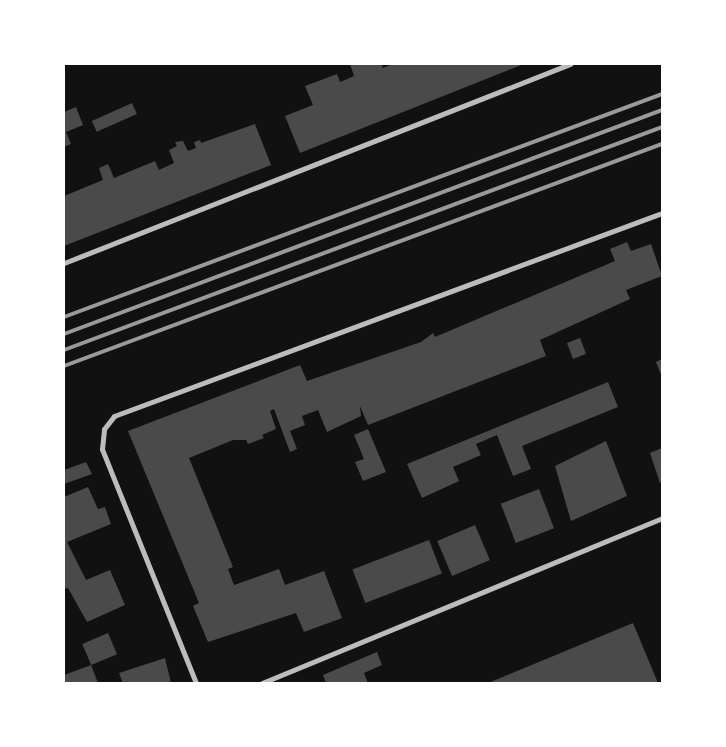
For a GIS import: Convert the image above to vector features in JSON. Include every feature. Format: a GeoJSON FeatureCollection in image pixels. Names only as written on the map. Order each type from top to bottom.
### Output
{"type":"FeatureCollection","features":[{"type":"Feature","properties":{"kind":"street"},"geometry":{"type":"LineString","coordinates":[[64,263],[570,64]]}},
{"type":"Feature","properties":{"kind":"street"},"geometry":{"type":"LineString","coordinates":[[196,683],[102,449],[104,429],[114,416],[662,213]]}},
{"type":"Feature","properties":{"kind":"street"},"geometry":{"type":"LineString","coordinates":[[262,683],[662,518]]}},
{"type":"Feature","properties":{"kind":"building"},"geometry":{"type":"Polygon","coordinates":[[[350,64],[381,64],[383,68],[393,64],[524,64],[300,153],[285,116],[313,105],[305,86],[337,74],[340,82],[354,76],[350,64]]]}},
{"type":"Feature","properties":{"kind":"building"},"geometry":{"type":"Polygon","coordinates":[[[132,103],[137,114],[97,132],[92,121],[132,103]]]}},
{"type":"Feature","properties":{"kind":"building"},"geometry":{"type":"Polygon","coordinates":[[[76,107],[83,125],[66,132],[71,144],[64,147],[64,112],[76,107]]]}},
{"type":"Feature","properties":{"kind":"building"},"geometry":{"type":"Polygon","coordinates":[[[255,124],[271,165],[64,246],[64,196],[103,180],[99,168],[108,164],[114,178],[155,161],[159,170],[174,163],[169,150],[177,146],[175,142],[183,141],[188,151],[196,148],[194,142],[200,140],[201,143],[255,124]]]}},
{"type":"Feature","properties":{"kind":"building"},"geometry":{"type":"Polygon","coordinates":[[[627,242],[631,251],[651,244],[662,276],[626,290],[630,299],[540,340],[546,356],[368,425],[360,406],[361,416],[327,432],[318,410],[302,416],[305,425],[290,431],[297,449],[290,452],[274,409],[270,411],[276,429],[262,435],[264,438],[248,444],[246,440],[233,440],[189,458],[233,567],[228,569],[234,585],[279,569],[285,585],[324,571],[342,618],[304,632],[296,613],[208,642],[193,606],[199,603],[128,431],[300,365],[307,381],[421,342],[433,333],[435,337],[615,261],[610,249],[627,242]]]}},
{"type":"Feature","properties":{"kind":"building"},"geometry":{"type":"Polygon","coordinates":[[[580,338],[586,354],[573,359],[567,343],[580,338]]]}},
{"type":"Feature","properties":{"kind":"building"},"geometry":{"type":"Polygon","coordinates":[[[662,359],[662,377],[656,362],[662,359]]]}},
{"type":"Feature","properties":{"kind":"building"},"geometry":{"type":"Polygon","coordinates":[[[608,382],[618,407],[522,446],[531,469],[513,476],[497,435],[476,444],[481,455],[453,467],[459,481],[422,498],[407,464],[608,382]]]}},
{"type":"Feature","properties":{"kind":"building"},"geometry":{"type":"Polygon","coordinates":[[[368,429],[386,472],[363,481],[355,462],[364,459],[354,435],[368,429]]]}},
{"type":"Feature","properties":{"kind":"building"},"geometry":{"type":"Polygon","coordinates":[[[606,441],[627,496],[571,521],[555,466],[606,441]]]}},
{"type":"Feature","properties":{"kind":"building"},"geometry":{"type":"Polygon","coordinates":[[[662,448],[662,482],[660,483],[650,453],[662,448]]]}},
{"type":"Feature","properties":{"kind":"building"},"geometry":{"type":"Polygon","coordinates":[[[86,462],[92,474],[64,484],[64,470],[86,462]]]}},
{"type":"Feature","properties":{"kind":"building"},"geometry":{"type":"Polygon","coordinates":[[[88,487],[98,509],[105,507],[111,524],[67,542],[86,580],[110,570],[125,605],[87,622],[68,588],[64,589],[64,497],[88,487]]]}},
{"type":"Feature","properties":{"kind":"building"},"geometry":{"type":"Polygon","coordinates":[[[539,489],[554,528],[516,543],[501,504],[539,489]]]}},
{"type":"Feature","properties":{"kind":"building"},"geometry":{"type":"Polygon","coordinates":[[[475,525],[490,560],[452,576],[437,541],[475,525]]]}},
{"type":"Feature","properties":{"kind":"building"},"geometry":{"type":"Polygon","coordinates":[[[429,540],[442,574],[365,603],[352,569],[429,540]]]}},
{"type":"Feature","properties":{"kind":"building"},"geometry":{"type":"Polygon","coordinates":[[[633,623],[658,683],[488,683],[633,623]]]}},
{"type":"Feature","properties":{"kind":"building"},"geometry":{"type":"Polygon","coordinates":[[[108,633],[117,654],[91,665],[82,644],[108,633]]]}},
{"type":"Feature","properties":{"kind":"building"},"geometry":{"type":"Polygon","coordinates":[[[377,652],[382,665],[364,673],[368,683],[326,683],[323,675],[377,652]]]}},
{"type":"Feature","properties":{"kind":"building"},"geometry":{"type":"Polygon","coordinates":[[[165,658],[171,683],[123,683],[119,673],[165,658]]]}},
{"type":"Feature","properties":{"kind":"building"},"geometry":{"type":"Polygon","coordinates":[[[91,665],[98,683],[64,683],[64,675],[91,665]]]}},
{"type":"Feature","properties":{"kind":"railway"},"geometry":{"type":"LineString","coordinates":[[64,317],[662,94]]}},
{"type":"Feature","properties":{"kind":"railway"},"geometry":{"type":"LineString","coordinates":[[64,334],[662,110]]}},
{"type":"Feature","properties":{"kind":"railway"},"geometry":{"type":"LineString","coordinates":[[64,350],[662,127]]}},
{"type":"Feature","properties":{"kind":"railway"},"geometry":{"type":"LineString","coordinates":[[64,366],[662,144]]}}]}
